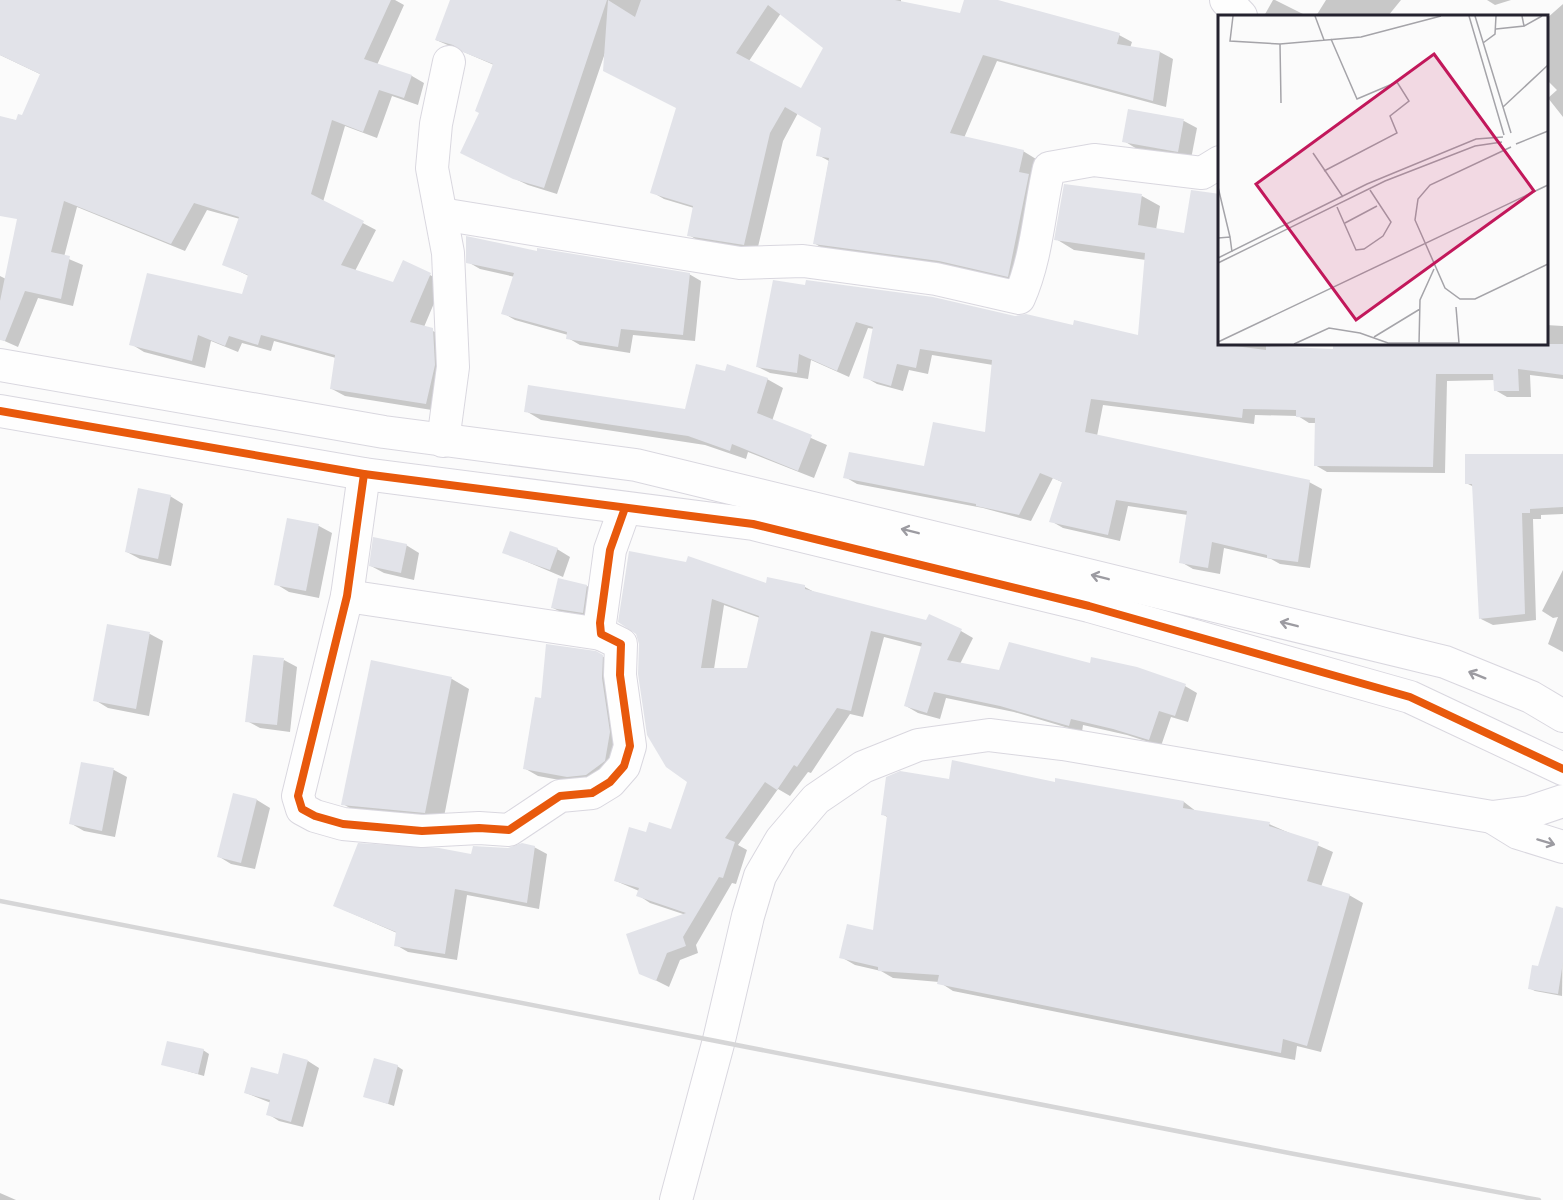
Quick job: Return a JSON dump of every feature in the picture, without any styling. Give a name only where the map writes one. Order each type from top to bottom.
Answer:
[{"type":"street","points":[[1226,0],[1240,15]]},
{"type":"street","points":[[443,441],[453,367],[448,253],[432,168],[436,124],[449,62]]},
{"type":"street","points":[[441,214],[740,263],[803,261],[936,279],[1019,298],[1028,278],[1049,168],[1094,160],[1202,173],[1218,163]]},
{"type":"street","points":[[0,365],[443,441],[636,465],[1445,662],[1531,697],[1563,716]]},
{"type":"street","points":[[0,411],[364,474],[753,524],[1100,610],[1410,697],[1563,769]]},
{"type":"street","points":[[346,596],[601,634],[621,644],[621,675],[630,746],[624,766],[610,782],[592,793],[560,796],[508,830],[479,828],[422,831],[343,824],[302,809],[298,796],[346,596],[364,474]]},
{"type":"street","points":[[601,634],[610,550],[625,508]]},
{"type":"street","points":[[676,1200],[760,876],[781,840],[816,799],[863,767],[918,745],[989,735],[1063,744],[1492,817],[1530,812],[1563,801]]},
{"type":"street","points":[[1492,817],[1518,833],[1563,847]]},
{"type":"building","points":[[0,0],[391,0],[364,59],[412,75],[404,98],[379,90],[363,132],[332,120],[311,194],[364,221],[341,265],[393,282],[403,260],[431,273],[410,322],[433,328],[435,365],[426,404],[330,389],[335,355],[261,335],[258,345],[229,336],[225,346],[198,335],[192,361],[129,345],[147,273],[242,294],[248,275],[222,265],[239,217],[194,203],[171,244],[64,201],[51,252],[70,256],[61,299],[25,291],[5,341],[0,340],[0,301],[17,219],[0,216],[0,116],[16,120],[18,114],[22,115],[40,74],[0,55]]},
{"type":"building","points":[[450,0],[607,0],[544,188],[513,179],[460,153],[479,113],[475,111],[493,64],[463,52],[453,45],[435,40]]},
{"type":"building","points":[[608,0],[635,17],[641,0],[895,0],[960,13],[964,0],[998,0],[1120,33],[1117,44],[1160,51],[1153,101],[983,55],[950,133],[1024,150],[1019,172],[1029,174],[1008,277],[939,261],[813,244],[829,158],[816,156],[821,128],[785,107],[770,133],[744,245],[687,236],[693,206],[650,193],[676,108],[603,71]],"holes":[[[768,5],[823,48],[801,88],[736,53]]]},
{"type":"building","points":[[1128,109],[1184,119],[1178,152],[1122,142]]},
{"type":"building","points":[[1064,184],[1142,194],[1138,225],[1184,233],[1191,190],[1218,194],[1218,345],[1266,350],[1266,346],[1333,349],[1333,345],[1563,344],[1563,375],[1518,369],[1519,391],[1494,391],[1493,374],[1436,374],[1433,467],[1314,466],[1315,418],[1296,417],[1296,410],[1243,409],[1242,418],[1091,399],[1085,432],[1310,480],[1298,562],[1267,558],[1267,555],[1212,542],[1208,568],[1179,563],[1187,511],[1116,500],[1108,535],[1049,522],[1062,482],[1040,473],[1019,515],[976,506],[976,504],[843,478],[849,452],[924,466],[933,422],[985,432],[992,360],[920,349],[916,368],[897,364],[891,386],[863,378],[873,327],[856,322],[837,371],[799,354],[797,373],[756,367],[773,280],[805,285],[806,280],[933,297],[1015,316],[1026,314],[1073,325],[1074,320],[1138,335],[1145,253],[1054,240]]},
{"type":"building","points":[[466,236],[537,251],[537,248],[690,273],[683,335],[621,329],[618,347],[566,339],[567,332],[501,314],[514,273],[466,263]]},
{"type":"building","points":[[696,364],[725,371],[727,364],[768,378],[757,413],[812,435],[798,471],[732,444],[730,451],[688,436],[524,412],[528,385],[685,409]]},
{"type":"building","points":[[1465,454],[1563,454],[1563,507],[1530,509],[1530,513],[1522,513],[1525,614],[1479,619],[1472,484],[1465,484]]},
{"type":"building","points":[[138,488],[171,495],[158,559],[125,552]]},
{"type":"building","points":[[287,518],[319,524],[306,591],[274,585]]},
{"type":"building","points":[[510,531],[558,548],[550,570],[502,553]]},
{"type":"building","points":[[373,537],[407,544],[401,573],[369,566]]},
{"type":"building","points":[[629,551],[686,562],[688,556],[766,583],[767,577],[805,585],[805,589],[926,620],[929,614],[962,629],[947,660],[999,670],[1009,642],[1090,663],[1091,657],[1137,667],[1186,684],[1175,716],[1159,711],[1149,740],[1071,719],[1069,726],[1000,706],[934,692],[927,713],[904,706],[922,643],[871,631],[851,711],[837,708],[797,767],[794,765],[777,790],[765,782],[725,838],[735,842],[723,878],[719,877],[683,937],[686,946],[667,953],[656,981],[639,974],[626,934],[686,913],[636,896],[639,888],[614,881],[629,827],[646,832],[649,822],[671,829],[687,782],[666,767],[647,735],[638,674],[639,644],[636,634],[618,622]],"holes":[[[712,599],[759,616],[747,668],[701,668]]]},
{"type":"building","points":[[558,578],[587,585],[583,613],[551,608]]},
{"type":"building","points":[[107,624],[150,632],[136,709],[93,701]]},
{"type":"building","points":[[546,644],[596,651],[603,655],[602,678],[610,732],[605,761],[586,775],[567,777],[523,769],[535,697],[541,698]]},
{"type":"building","points":[[253,655],[284,658],[277,725],[245,722]]},
{"type":"building","points":[[371,660],[452,677],[425,813],[341,805]]},
{"type":"building","points":[[952,760],[1055,782],[1055,778],[1184,801],[1183,808],[1270,822],[1269,826],[1319,842],[1307,881],[1350,894],[1307,1046],[1283,1039],[1281,1053],[937,984],[939,975],[878,971],[878,967],[839,958],[847,924],[873,930],[887,816],[881,815],[886,777],[900,771],[949,779]]},
{"type":"building","points":[[81,762],[114,768],[102,831],[69,824]]},
{"type":"building","points":[[233,793],[257,799],[241,863],[217,857]]},
{"type":"building","points":[[358,843],[439,848],[471,854],[473,846],[508,848],[522,843],[535,846],[527,903],[455,889],[445,954],[394,946],[396,932],[333,906]]},
{"type":"building","points":[[1556,906],[1563,908],[1563,962],[1558,994],[1528,989],[1532,965],[1538,966]]},
{"type":"building","points":[[167,1041],[204,1049],[198,1074],[161,1065]]},
{"type":"building","points":[[283,1053],[308,1060],[291,1122],[266,1115],[270,1100],[244,1093],[251,1067],[278,1074]]},
{"type":"building","points":[[374,1058],[398,1065],[388,1104],[363,1097]]},
{"type":"railway","points":[[0,901],[1539,1200]]},
{"type":"cycle path","points":[[0,411],[364,474],[753,524],[1089,606],[1410,697],[1563,769]]},
{"type":"cycle path","points":[[364,474],[347,596],[298,796],[302,809],[315,816],[343,824],[422,831],[479,828],[509,830],[560,796],[592,793],[610,782],[624,766],[630,746],[620,675],[621,644],[601,634],[600,623],[610,550],[625,508]]}]
